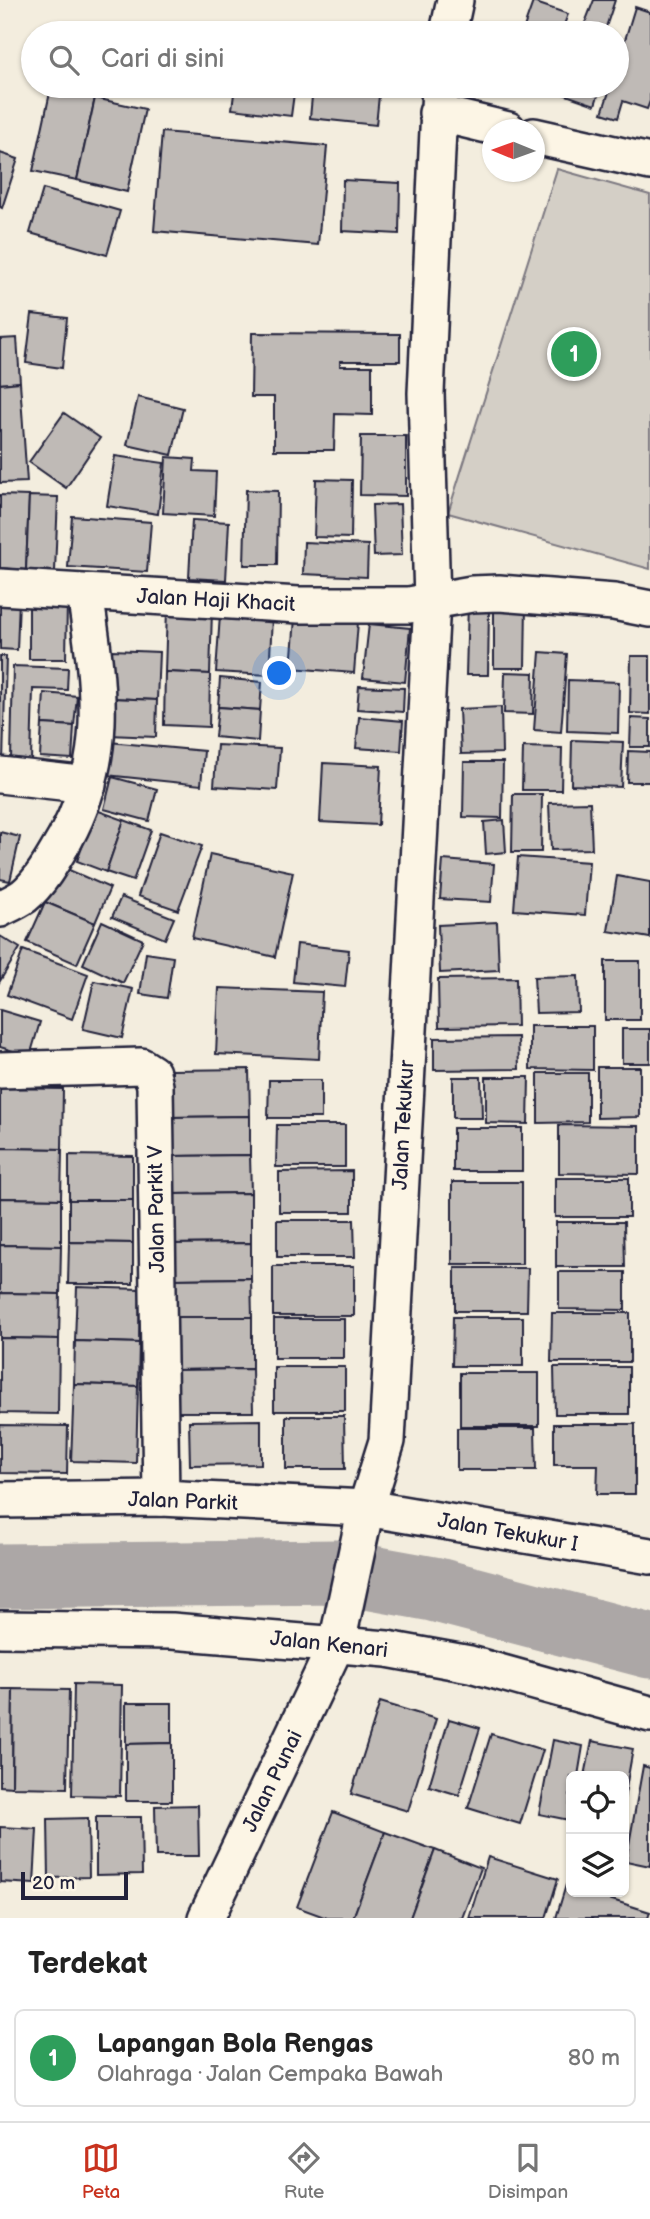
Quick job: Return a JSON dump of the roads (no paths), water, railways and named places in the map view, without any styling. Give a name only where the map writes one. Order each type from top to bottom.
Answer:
[{"type":"street","points":[[450,21],[455,0]]},
{"type":"street","points":[[438,99],[483,119]]},
{"type":"street","name":"Jalan Tekukur","points":[[340,1633],[366,1508],[387,1441],[432,601],[426,393],[438,99]]},
{"type":"street","points":[[545,138],[650,162]]},
{"type":"street","name":"Jalan Haji Khacit","points":[[0,587],[299,605],[409,605],[472,594],[499,593],[614,602],[650,609]]},
{"type":"street","points":[[0,909],[24,895],[51,863],[80,812],[88,785],[96,754],[97,680],[85,593]]},
{"type":"street","points":[[0,775],[88,785]]},
{"type":"street","name":"Jalan Parkit V","points":[[0,1070],[141,1066],[152,1073],[155,1086],[160,1498]]},
{"type":"street","name":"Jalan Parkit","points":[[0,1500],[160,1498],[366,1508]]},
{"type":"street","name":"Jalan Tekukur I","points":[[366,1508],[650,1556]]},
{"type":"street","name":"Jalan Kenari","points":[[0,1629],[340,1633],[387,1649],[470,1664],[650,1714]]},
{"type":"street","name":"Jalan Punai","points":[[206,1918],[340,1633]]},
{"type":"waterway","points":[[0,1576],[339,1572],[433,1589],[650,1646]]},
{"type":"place","name":"Lapangan Bola Rengas","points":[[574,354]]}]
